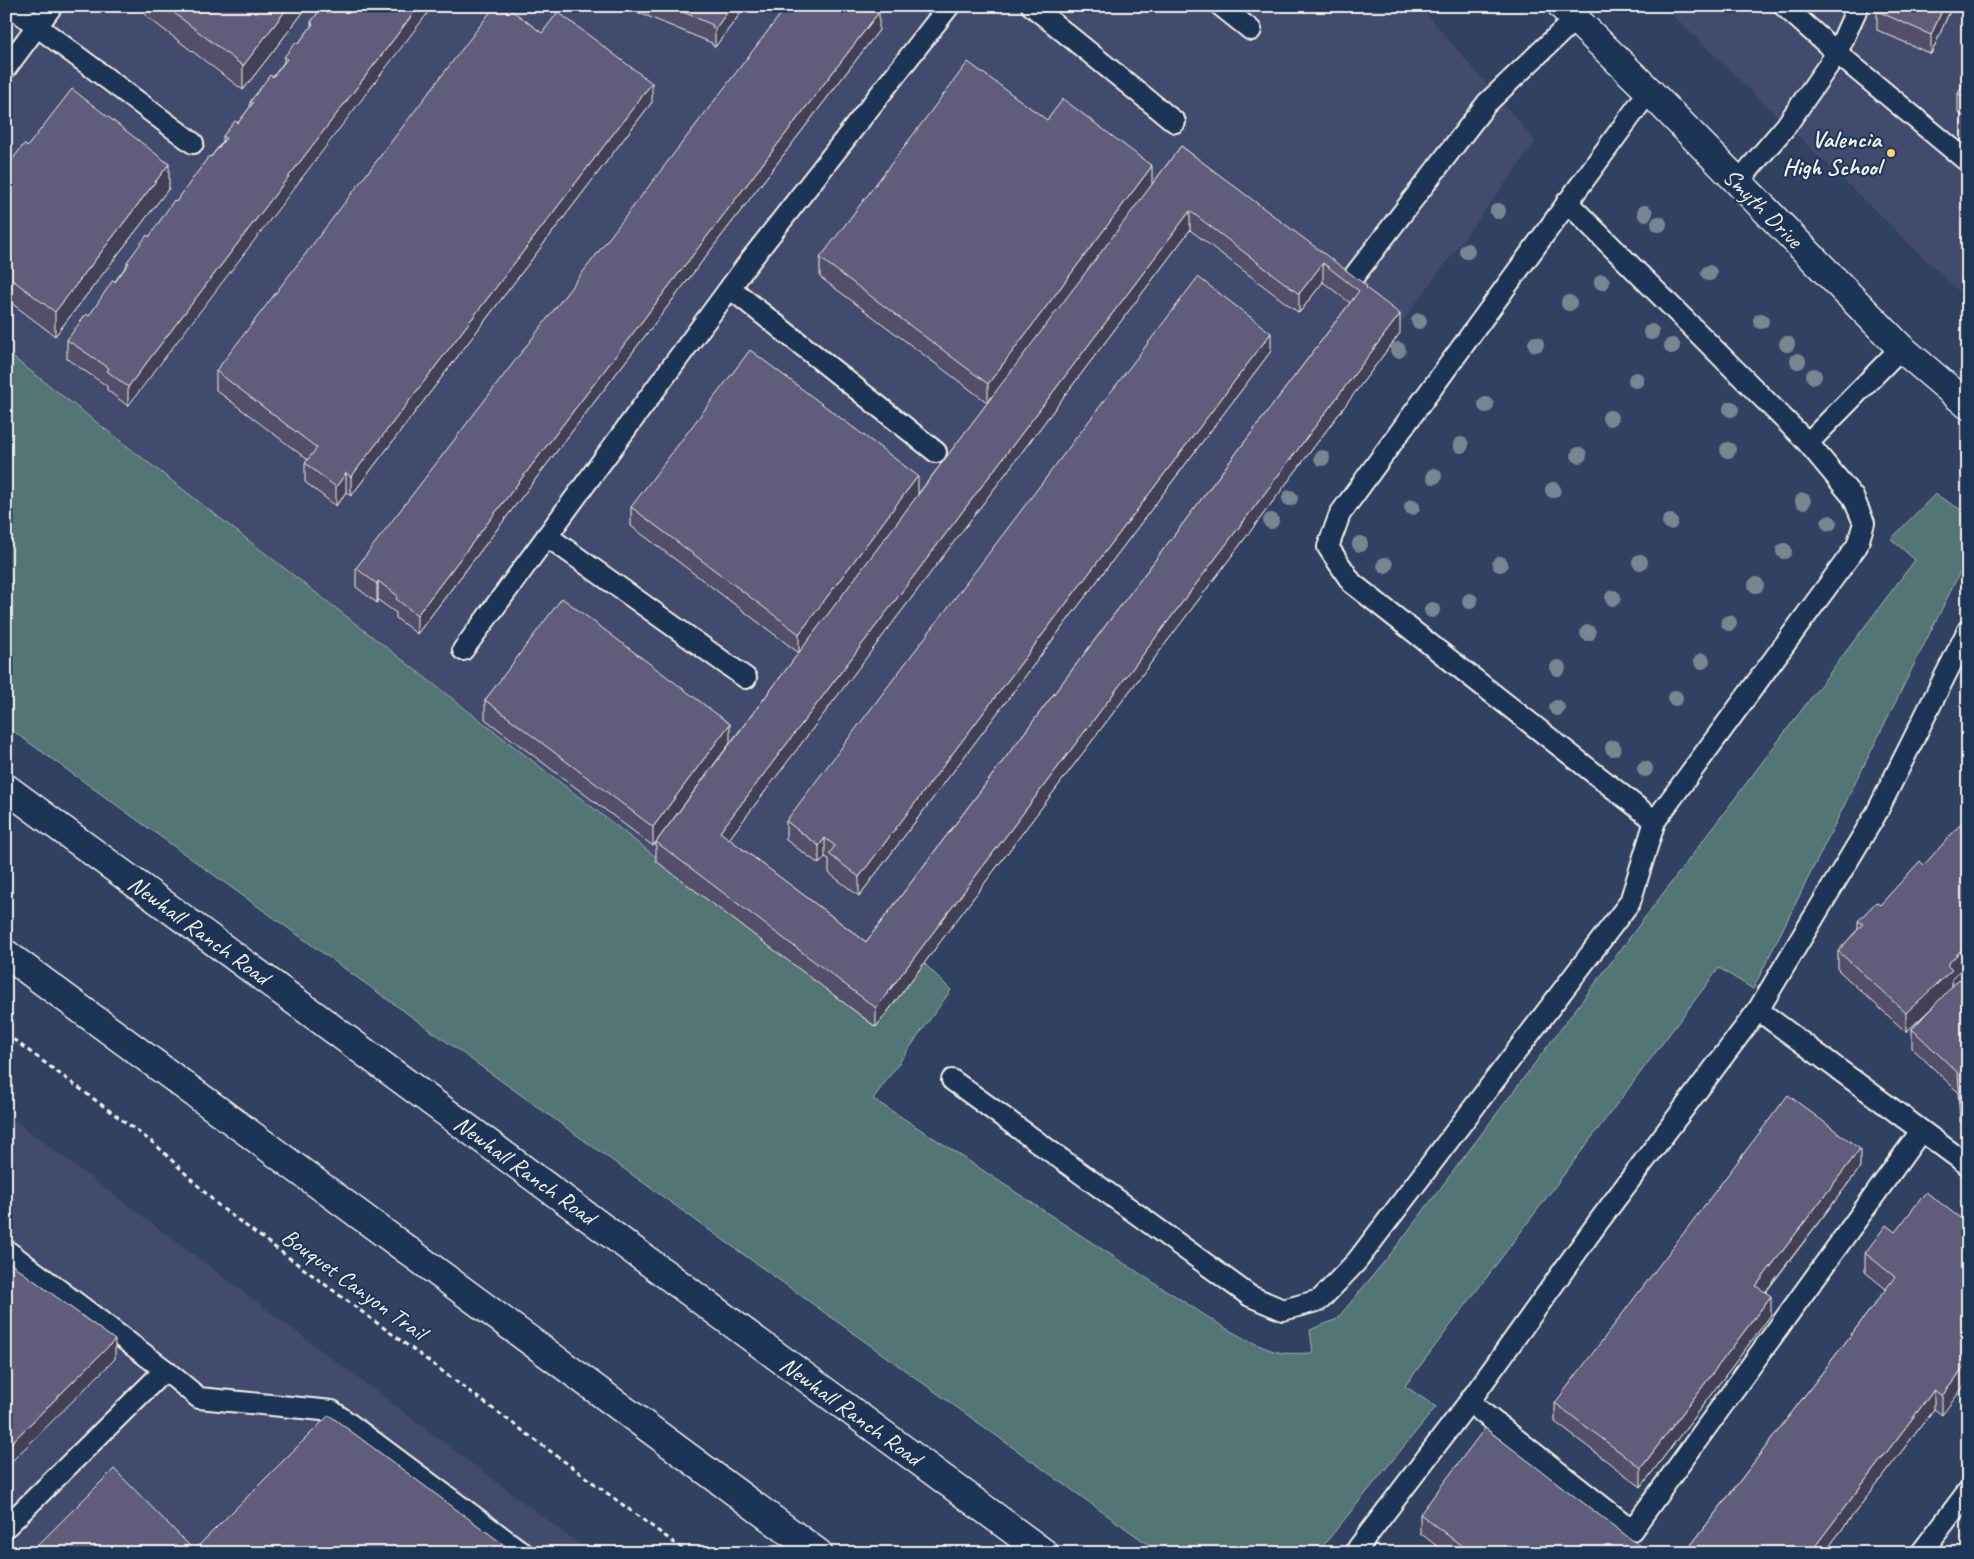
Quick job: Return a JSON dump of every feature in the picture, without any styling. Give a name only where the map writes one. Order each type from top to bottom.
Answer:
[{"type":"main road","name":"Smyth Drive","points":[[1569,12],[1901,348],[1968,406]]},
{"type":"main road","name":"Newhall Ranch Road","points":[[6,788],[1044,1553]]},
{"type":"main road","points":[[6,954],[818,1553]]},
{"type":"lane","points":[[10,6],[38,25],[193,143]]},
{"type":"lane","points":[[6,68],[52,6]]},
{"type":"lane","points":[[464,650],[730,288],[949,6]]},
{"type":"lane","points":[[1032,6],[1176,122]]},
{"type":"lane","points":[[1221,6],[1251,30]]},
{"type":"lane","points":[[1784,6],[1837,53],[1968,162]]},
{"type":"lane","points":[[1738,182],[1786,126],[1837,53],[1858,6]]},
{"type":"lane","points":[[1351,280],[1487,103],[1569,12]]},
{"type":"lane","points":[[1649,91],[1340,514],[1328,547],[1352,583],[1655,821]]},
{"type":"lane","points":[[952,1080],[1250,1296],[1283,1310],[1320,1300],[1357,1261],[1630,902],[1655,821],[1857,546],[1864,523],[1853,497],[1808,443],[1567,202]]},
{"type":"lane","points":[[730,288],[936,452]]},
{"type":"lane","points":[[1808,443],[1901,348]]},
{"type":"lane","points":[[547,536],[746,678]]},
{"type":"lane","points":[[1357,1553],[1358,1548],[1469,1402],[1599,1221],[1758,1010],[1876,814],[1968,630]]},
{"type":"lane","points":[[1758,1010],[1968,1165]]},
{"type":"lane","points":[[1469,1402],[1632,1530],[1921,1131]]},
{"type":"lane","points":[[6,1250],[165,1370],[199,1398],[332,1411],[523,1553]]},
{"type":"lane","points":[[6,1527],[165,1370]]},
{"type":"lane","points":[[1921,1553],[1968,1491]]},
{"type":"path","name":"Bouquet Canyon Trail","points":[[6,1034],[156,1145],[219,1206],[688,1553]]},
{"type":"shaded area","points":[[6,6],[1420,6],[1536,142],[876,1027],[6,352]]},
{"type":"shaded area","name":"Valencia High School","points":[[1663,6],[1968,6],[1968,300]]},
{"type":"shaded area","points":[[6,1114],[591,1553],[6,1553]]},
{"type":"green space","points":[[6,352],[875,1027],[924,963],[951,990],[873,1099],[1212,1320],[1241,1337],[1276,1352],[1313,1353],[1310,1330],[1337,1319],[1393,1251],[1915,560],[1891,539],[1935,494],[1968,514],[1968,556],[1753,989],[1719,968],[1405,1386],[1436,1407],[1322,1547],[1321,1553],[1160,1553],[6,726]]},
{"type":"building","points":[[165,6],[289,6],[243,66]]},
{"type":"building","points":[[323,6],[419,6],[128,387],[107,371],[109,368],[67,340],[86,314],[89,316],[113,280],[115,282],[129,263],[127,262],[147,235],[149,237],[174,200],[176,202],[209,156],[211,157],[226,138],[223,136],[235,121],[238,123],[253,103],[250,102],[270,75],[273,77],[287,59],[284,57],[296,42],[298,44],[313,24],[311,22]]},
{"type":"building","points":[[495,6],[506,6],[542,33],[558,12],[652,83],[351,477],[346,473],[336,487],[305,463],[317,448],[216,371]]},
{"type":"building","points":[[669,6],[732,6],[715,29],[712,27],[713,25]]},
{"type":"building","points":[[787,6],[872,6],[879,12],[417,615],[396,599],[398,596],[378,581],[377,584],[356,568]]},
{"type":"building","points":[[1879,6],[1944,6],[1931,35],[1877,11]]},
{"type":"building","points":[[968,62],[1047,120],[1063,99],[1152,166],[988,384],[820,258]]},
{"type":"building","points":[[1968,72],[1968,99],[1958,94]]},
{"type":"building","points":[[72,89],[169,164],[55,312],[6,275],[6,168],[24,144],[27,147]]},
{"type":"building","points":[[1181,146],[1367,286],[1366,288],[1400,314],[876,1008],[656,842]],"holes":[[[1190,211],[1299,294],[1323,263],[1359,291],[866,942],[720,832]]]},
{"type":"building","points":[[1198,277],[1271,333],[859,877],[829,854],[835,846],[825,838],[819,846],[786,821]]},
{"type":"building","points":[[750,350],[918,476],[799,634],[631,507]]},
{"type":"building","points":[[562,598],[730,724],[653,827],[485,700]]},
{"type":"building","points":[[1966,818],[1968,820],[1968,947],[1966,945],[1947,965],[1952,970],[1906,1013],[1838,951],[1863,924],[1858,921],[1876,902],[1880,905],[1920,861],[1924,865]]},
{"type":"building","points":[[1968,974],[1968,1102],[1960,1103],[1958,1073],[1912,1029],[1959,979],[1961,981]]},
{"type":"building","points":[[1788,1095],[1860,1149],[1756,1286],[1771,1296],[1641,1468],[1555,1403]]},
{"type":"building","points":[[1926,1192],[1968,1224],[1968,1362],[1942,1396],[1934,1390],[1810,1553],[1685,1553],[1895,1277],[1865,1253],[1886,1225],[1895,1232]]},
{"type":"building","points":[[6,1260],[115,1340],[6,1448]]},
{"type":"building","points":[[329,1415],[515,1553],[30,1553],[114,1469],[194,1550]]},
{"type":"building","points":[[1485,1428],[1649,1553],[1471,1553],[1420,1514]]},
{"type":"place","name":"Valencia High School","points":[[1891,153]]}]
